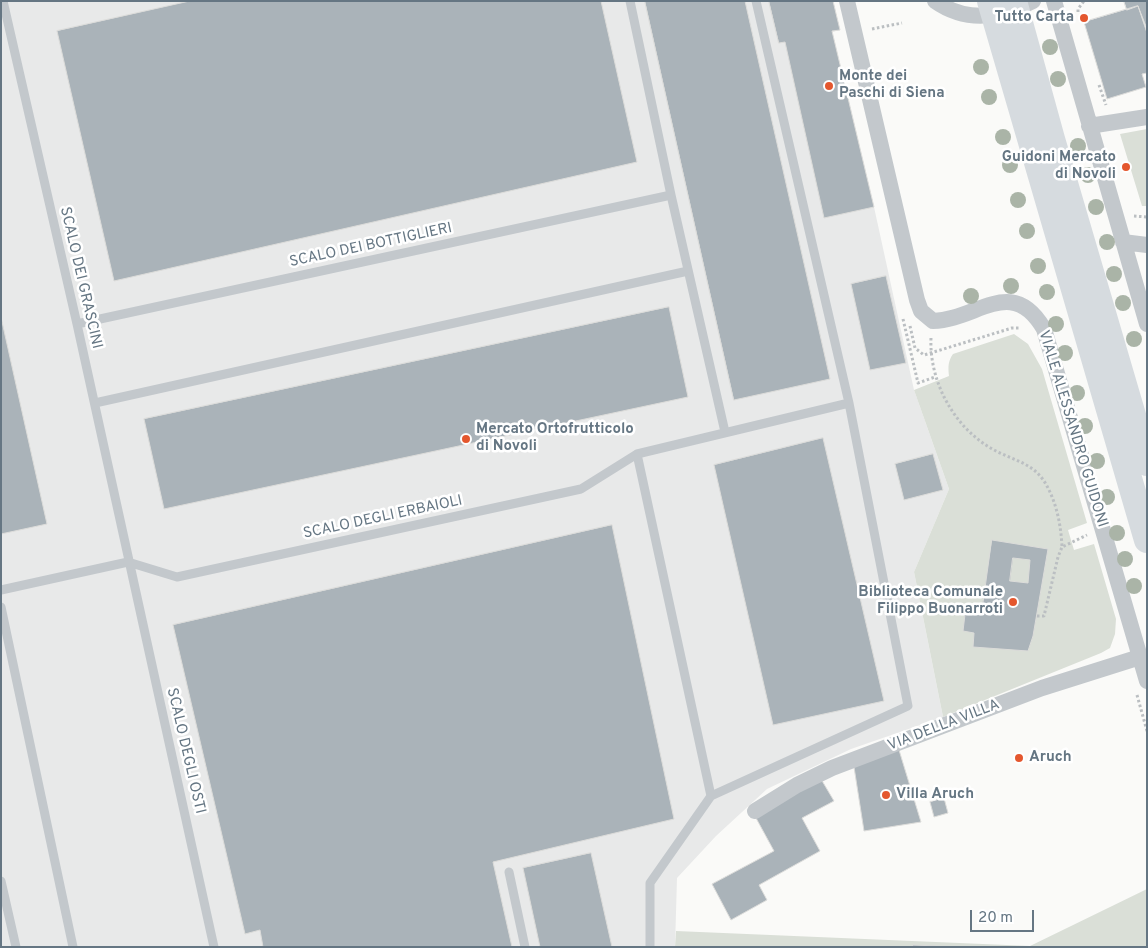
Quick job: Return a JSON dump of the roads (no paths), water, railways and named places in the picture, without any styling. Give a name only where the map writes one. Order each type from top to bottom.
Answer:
[{"type":"main road","points":[[1010,6],[1055,149],[1147,463]]},
{"type":"main road","points":[[1010,6],[1147,540]]},
{"type":"street","name":"VIALE ALESSANDRO GUIDONI","points":[[847,1],[921,311],[933,321],[944,321],[1006,302],[1016,302],[1022,304],[1037,317],[1044,329],[1103,531],[1133,659],[1147,682]]},
{"type":"street","points":[[935,1],[947,9],[962,14],[979,16],[1010,6]]},
{"type":"street","points":[[1054,1],[1147,324]]},
{"type":"street","points":[[1089,126],[1147,117]]},
{"type":"street","points":[[1123,242],[1147,245]]},
{"type":"street","name":"VIA DELLA VILLA","points":[[755,810],[832,768],[1042,688],[1133,659]]},
{"type":"lane","name":"SCALO DEI GRASCINI","points":[[3,1],[95,404],[128,562]]},
{"type":"lane","points":[[630,1],[671,195],[725,432]]},
{"type":"lane","points":[[650,947],[650,883],[712,796],[908,706],[849,403],[756,1]]},
{"type":"lane","name":"SCALO DEI BOTTIGLIERI","points":[[77,324],[671,195]]},
{"type":"lane","points":[[95,404],[688,271]]},
{"type":"lane","name":"SCALO DEGLI ERBAIOLI","points":[[128,562],[177,577],[581,489],[637,454],[849,403]]},
{"type":"lane","points":[[637,454],[712,796]]},
{"type":"lane","points":[[1,590],[128,562]]},
{"type":"lane","name":"SCALO DEGLI OSTI","points":[[128,562],[214,947]]},
{"type":"lane","points":[[1,608],[73,947]]},
{"type":"lane","points":[[509,872],[525,947]]},
{"type":"lane","points":[[1,881],[16,947]]},
{"type":"place","name":"Tutto Carta","points":[[1084,18]]},
{"type":"place","name":"Monte dei Paschi di Siena","points":[[829,86]]},
{"type":"place","name":"Guidoni Mercato di Novoli","points":[[1126,167]]},
{"type":"place","name":"Mercato Ortofrutticolo di Novoli","points":[[466,439]]},
{"type":"place","name":"Biblioteca Comunale Filippo Buonarroti","points":[[1013,602]]},
{"type":"place","name":"Aruch","points":[[1019,758]]},
{"type":"place","name":"Villa Aruch","points":[[886,795]]}]
